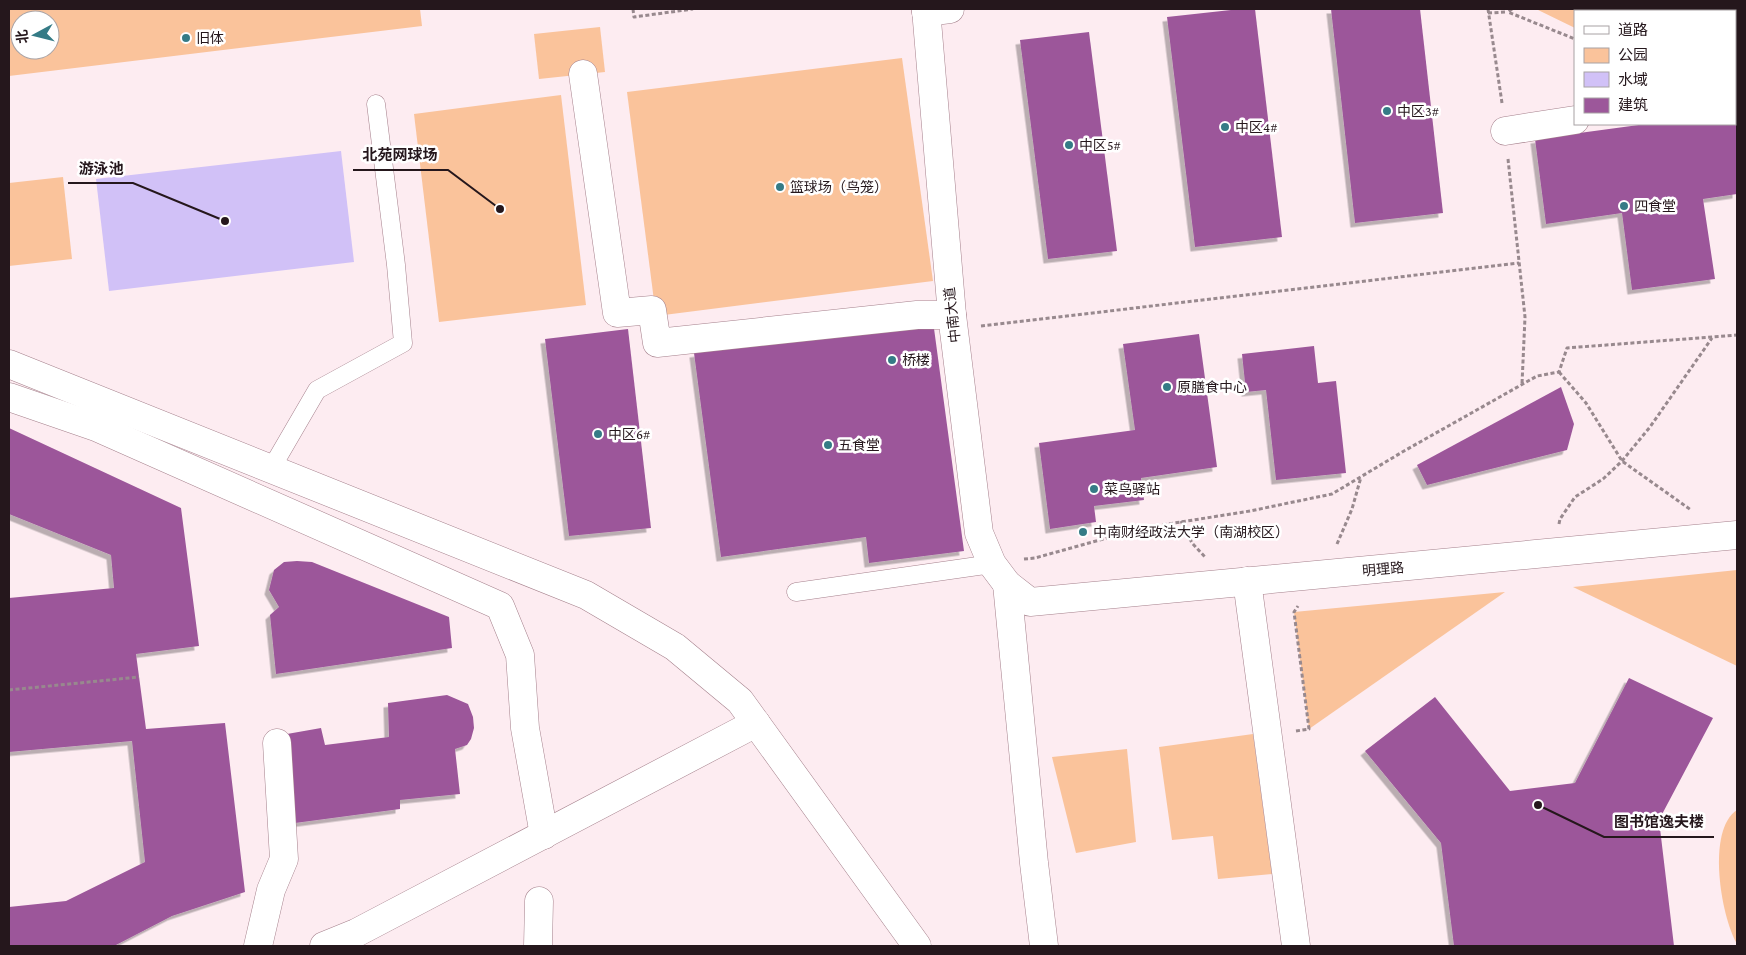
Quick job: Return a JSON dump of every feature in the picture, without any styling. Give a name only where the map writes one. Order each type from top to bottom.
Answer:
[{"type":"street","name":"中南大道","points":[[934,10],[952,322],[979,533],[999,574],[1030,602]]},
{"type":"street","points":[[583,74],[617,313],[652,310],[656,343],[917,315],[952,322]]},
{"type":"street","points":[[1504,131],[1574,120]]},
{"type":"street","points":[[9,364],[586,595],[675,647],[740,701],[918,946]]},
{"type":"street","points":[[9,397],[96,428],[500,606],[520,655],[525,728],[544,835]]},
{"type":"street","name":"明理路","points":[[1030,602],[1733,536]]},
{"type":"street","points":[[999,574],[1044,946]]},
{"type":"street","points":[[1247,582],[1296,946]]},
{"type":"street","points":[[324,946],[359,940],[544,835],[756,722]]},
{"type":"street","points":[[258,946],[271,890],[284,859],[277,742]]},
{"type":"street","points":[[538,946],[540,902]]},
{"type":"lane","points":[[272,469],[317,390],[403,343],[396,265],[376,104]]},
{"type":"lane","points":[[796,592],[999,574]]},
{"type":"path","points":[[633,9],[634,17],[693,9]]},
{"type":"path","points":[[1508,12],[1512,9]]},
{"type":"path","points":[[1522,384],[1525,317],[1488,11],[1508,12],[1574,39]]},
{"type":"path","points":[[952,322],[1519,263]]},
{"type":"path","points":[[1559,372],[1567,348],[1737,336]]},
{"type":"path","points":[[1553,553],[1560,519],[1575,496],[1603,480],[1622,461],[1650,427],[1712,337]]},
{"type":"path","points":[[999,574],[1035,558],[1143,528],[1250,511],[1332,494],[1522,384],[1537,376],[1559,372]]},
{"type":"path","points":[[1559,372],[1586,403],[1622,461],[1733,536]]},
{"type":"path","points":[[1268,735],[1309,729],[1294,612],[1322,575],[1352,508],[1361,476]]},
{"type":"path","points":[[9,690],[139,677]]},
{"type":"green space","name":"旧体","points":[[9,9],[420,9],[422,26],[9,76]]},
{"type":"green space","points":[[1536,9],[1664,9],[1574,10],[1574,28]]},
{"type":"green space","points":[[600,27],[605,72],[539,79],[534,34]]},
{"type":"green space","name":"篮球场（鸟笼）","points":[[902,58],[933,281],[656,316],[627,92]]},
{"type":"green space","points":[[561,95],[586,305],[439,322],[414,114]]},
{"type":"green space","points":[[63,177],[72,259],[9,266],[9,183]]},
{"type":"green space","points":[[1737,570],[1737,666],[1573,587]]},
{"type":"green space","points":[[1505,592],[1309,729],[1294,612]]},
{"type":"green space","points":[[1253,734],[1272,874],[1218,879],[1213,836],[1172,840],[1159,747]]},
{"type":"green space","points":[[1127,749],[1136,842],[1076,853],[1052,757]]},
{"type":"green space","points":[[1737,810],[1737,944],[1731,931],[1722,895],[1719,854],[1727,820]]},
{"type":"water","points":[[341,151],[354,262],[109,291],[96,179]]},
{"type":"building","name":"中区4#","points":[[1255,9],[1282,237],[1195,247],[1167,17]]},
{"type":"building","name":"中区3#","points":[[1331,9],[1420,9],[1443,213],[1355,223]]},
{"type":"building","name":"中区5#","points":[[1089,32],[1117,251],[1048,259],[1020,40]]},
{"type":"building","name":"四食堂","points":[[1736,112],[1737,194],[1703,199],[1715,279],[1632,290],[1622,213],[1546,224],[1535,139],[1639,125],[1736,125]]},
{"type":"building","name":"五食堂","points":[[933,321],[964,551],[869,563],[866,537],[721,557],[694,353]]},
{"type":"building","name":"中区6#","points":[[628,329],[651,528],[569,536],[545,339]]},
{"type":"building","points":[[1199,334],[1217,467],[1141,478],[1144,500],[1094,506],[1096,522],[1050,529],[1039,443],[1135,430],[1123,344]]},
{"type":"building","points":[[1314,346],[1318,383],[1336,381],[1346,473],[1276,480],[1266,390],[1246,392],[1242,354]]},
{"type":"building","points":[[1561,387],[1574,424],[1567,450],[1427,485],[1417,465]]},
{"type":"building","points":[[9,428],[181,508],[199,646],[136,654],[146,729],[225,723],[245,892],[172,916],[114,946],[9,946],[9,907],[66,901],[145,862],[132,741],[9,752],[9,598],[114,588],[111,555],[9,514]]},
{"type":"building","points":[[284,562],[312,562],[449,617],[452,648],[276,674],[270,615],[279,607],[269,590],[274,570]]},
{"type":"building","points":[[1629,678],[1713,718],[1659,820],[1674,946],[1454,946],[1441,843],[1365,751],[1435,697],[1510,791],[1575,783]]},
{"type":"building","points":[[447,695],[468,704],[473,717],[474,728],[471,739],[467,745],[455,749],[460,794],[400,800],[400,809],[295,823],[287,734],[321,728],[325,745],[389,737],[388,703]]},
{"type":"place","name":"旧体","points":[[186,38]]},
{"type":"place","name":"中区3#","points":[[1387,111]]},
{"type":"place","name":"中区4#","points":[[1225,127]]},
{"type":"place","name":"中区5#","points":[[1069,145]]},
{"type":"place","name":"篮球场（鸟笼）","points":[[780,187]]},
{"type":"place","name":"四食堂","points":[[1624,206]]},
{"type":"place","name":"北苑网球场","points":[[500,209]]},
{"type":"place","name":"游泳池","points":[[225,221]]},
{"type":"place","name":"桥楼","points":[[892,360]]},
{"type":"place","name":"原膳食中心","points":[[1167,387]]},
{"type":"place","name":"中区6#","points":[[598,434]]},
{"type":"place","name":"五食堂","points":[[828,445]]},
{"type":"place","name":"菜鸟驿站","points":[[1094,489]]},
{"type":"place","name":"中南财经政法大学（南湖校区）","points":[[1083,532]]},
{"type":"place","name":"图书馆逸夫楼","points":[[1538,805]]}]
